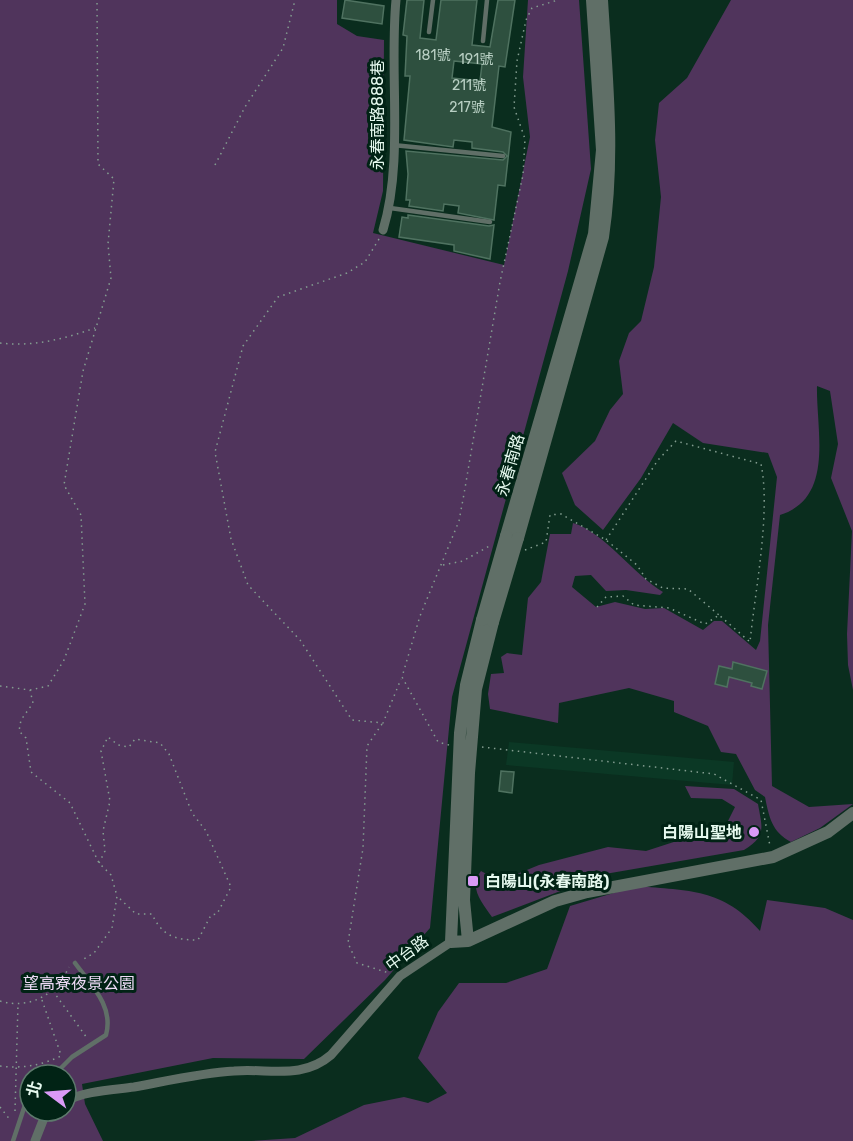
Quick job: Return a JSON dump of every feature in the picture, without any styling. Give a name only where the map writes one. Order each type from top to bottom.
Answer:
[{"type":"street","name":"永春南路888巷","points":[[383,230],[390,208],[393,145],[392,44],[396,0]]},
{"type":"street","name":"永春南路","points":[[592,0],[607,150]]},
{"type":"street","name":"永春南路","points":[[452,942],[460,733],[466,685],[511,542],[598,235],[607,150],[602,0]]},
{"type":"street","name":"永春南路","points":[[468,941],[464,900],[469,773],[476,689],[487,621]]},
{"type":"street","name":"中台路","points":[[78,1098],[99,1092],[213,1073],[287,1072],[319,1066],[400,976],[452,942],[468,941],[555,901],[587,892],[773,857],[828,832],[853,813]]},
{"type":"street","points":[[35,1141],[42,1123]]},
{"type":"lane","points":[[429,32],[433,0]]},
{"type":"lane","points":[[483,41],[487,0]]},
{"type":"lane","points":[[393,145],[503,156]]},
{"type":"lane","points":[[390,208],[490,222]]},
{"type":"lane","points":[[66,1063],[106,1035],[110,1021],[105,1004],[73,963]]},
{"type":"lane","points":[[14,1141],[20,1123]]},
{"type":"path","points":[[0,687],[30,690],[48,686],[64,660],[85,604],[81,515],[64,485],[83,371],[101,319],[111,278],[108,244],[114,178],[98,164],[97,0]]},
{"type":"path","points":[[215,165],[245,107],[283,48],[295,0]]},
{"type":"path","points":[[400,976],[357,963],[348,943],[363,848],[367,746],[383,723],[402,677],[420,616],[459,521],[500,282],[523,175],[525,139],[514,107],[517,61],[526,20],[532,8],[558,0]]},
{"type":"path","points":[[383,230],[375,250],[365,262],[347,273],[278,297],[243,346],[215,452],[231,539],[248,585],[300,640],[352,720],[383,723]]},
{"type":"path","points":[[0,343],[23,345],[59,341],[96,328]]},
{"type":"path","points":[[442,565],[463,561],[491,545],[511,542],[528,550],[546,542],[550,516],[561,514],[606,540],[637,565],[646,579],[663,588],[688,589],[750,642],[765,482],[760,464],[676,441],[658,460],[606,540]]},
{"type":"path","points":[[597,607],[606,597],[623,597],[634,605],[669,608],[705,624],[719,615]]},
{"type":"path","points":[[402,677],[438,742],[450,745]]},
{"type":"path","points":[[0,1001],[18,1004],[41,999],[52,991],[73,963],[94,953],[112,928],[117,896],[111,875],[99,863],[70,802],[31,772],[26,738],[19,731],[21,720],[33,703],[30,690]]},
{"type":"path","points":[[99,863],[105,851],[103,831],[110,801],[101,751],[108,737],[118,745],[129,747],[135,740],[160,743],[169,754],[192,813],[206,831],[231,887],[217,914],[211,915],[198,940],[172,938],[158,927],[152,914],[136,914],[117,896]]},
{"type":"path","points":[[482,747],[714,774],[761,800],[773,857]]},
{"type":"path","points":[[52,991],[88,1037],[82,1041]]},
{"type":"path","points":[[41,999],[62,1056]]},
{"type":"path","points":[[14,1105],[18,1004]]},
{"type":"path","points":[[0,1066],[15,1068],[42,1064],[69,1051]]},
{"type":"path","points":[[0,1107],[18,1128]]},
{"type":"shaded area","points":[[509,742],[734,762],[732,785],[506,765]]},
{"type":"green space","name":"望高寮夜景公園","points":[[0,0],[337,0],[337,24],[357,36],[384,40],[383,191],[373,233],[504,265],[530,137],[523,77],[528,0],[579,0],[591,169],[568,271],[452,697],[430,928],[385,980],[304,1059],[213,1058],[82,1084],[85,1104],[103,1141],[0,1141]]},
{"type":"green space","points":[[731,0],[853,0],[853,690],[848,665],[847,634],[852,531],[831,478],[838,444],[830,391],[817,386],[819,461],[816,478],[809,494],[797,506],[780,515],[768,625],[772,786],[809,807],[853,804],[820,828],[791,842],[775,829],[765,797],[755,790],[736,754],[721,752],[708,726],[674,712],[674,701],[629,688],[559,703],[558,723],[490,709],[488,694],[491,674],[504,673],[501,657],[507,653],[522,655],[528,598],[541,582],[550,534],[571,534],[573,523],[596,535],[663,592],[660,595],[626,590],[606,591],[591,575],[575,576],[572,587],[596,607],[615,602],[645,609],[664,608],[703,630],[714,621],[722,621],[756,650],[760,641],[777,477],[768,453],[703,443],[673,423],[641,478],[603,530],[575,505],[562,473],[595,441],[610,410],[623,394],[619,361],[629,333],[641,321],[654,267],[661,197],[655,140],[659,103],[687,78]]},
{"type":"green space","points":[[685,786],[734,789],[758,804],[760,835],[744,850],[605,874],[492,917],[481,901],[476,883],[481,871],[494,878],[517,874],[539,865],[608,847],[646,851],[726,825],[735,807],[722,799],[691,798]]},
{"type":"green space","points":[[637,886],[689,891],[719,899],[746,917],[760,931],[767,900],[825,908],[853,920],[853,1141],[251,1141],[295,1138],[364,1105],[404,1097],[428,1103],[447,1093],[418,1058],[438,1012],[459,983],[506,983],[547,969],[570,906]]},
{"type":"building","points":[[345,0],[384,6],[382,24],[342,18]]},
{"type":"building","points":[[407,0],[424,0],[420,38],[436,40],[441,0],[477,0],[472,45],[490,47],[498,0],[515,0],[505,67],[499,66],[492,127],[511,132],[505,186],[498,185],[494,220],[458,213],[459,206],[444,204],[443,211],[409,206],[410,200],[406,200],[408,174],[406,151],[503,160],[507,156],[503,152],[472,148],[472,142],[454,140],[453,147],[404,140],[410,76],[405,76],[407,36],[403,35]],"holes":[[[454,61],[482,64],[480,81],[452,78]]]},
{"type":"building","points":[[408,215],[494,225],[490,259],[454,251],[454,245],[399,237],[402,217],[408,218]]},
{"type":"building","points":[[733,662],[767,671],[762,689],[751,686],[752,683],[729,677],[727,687],[715,684],[719,666],[732,669]]},
{"type":"building","points":[[501,771],[514,772],[512,793],[499,791]]},
{"type":"place","name":"白陽山聖地","points":[[754,832]]},
{"type":"place","name":"白陽山(永春南路)","points":[[473,881]]}]
